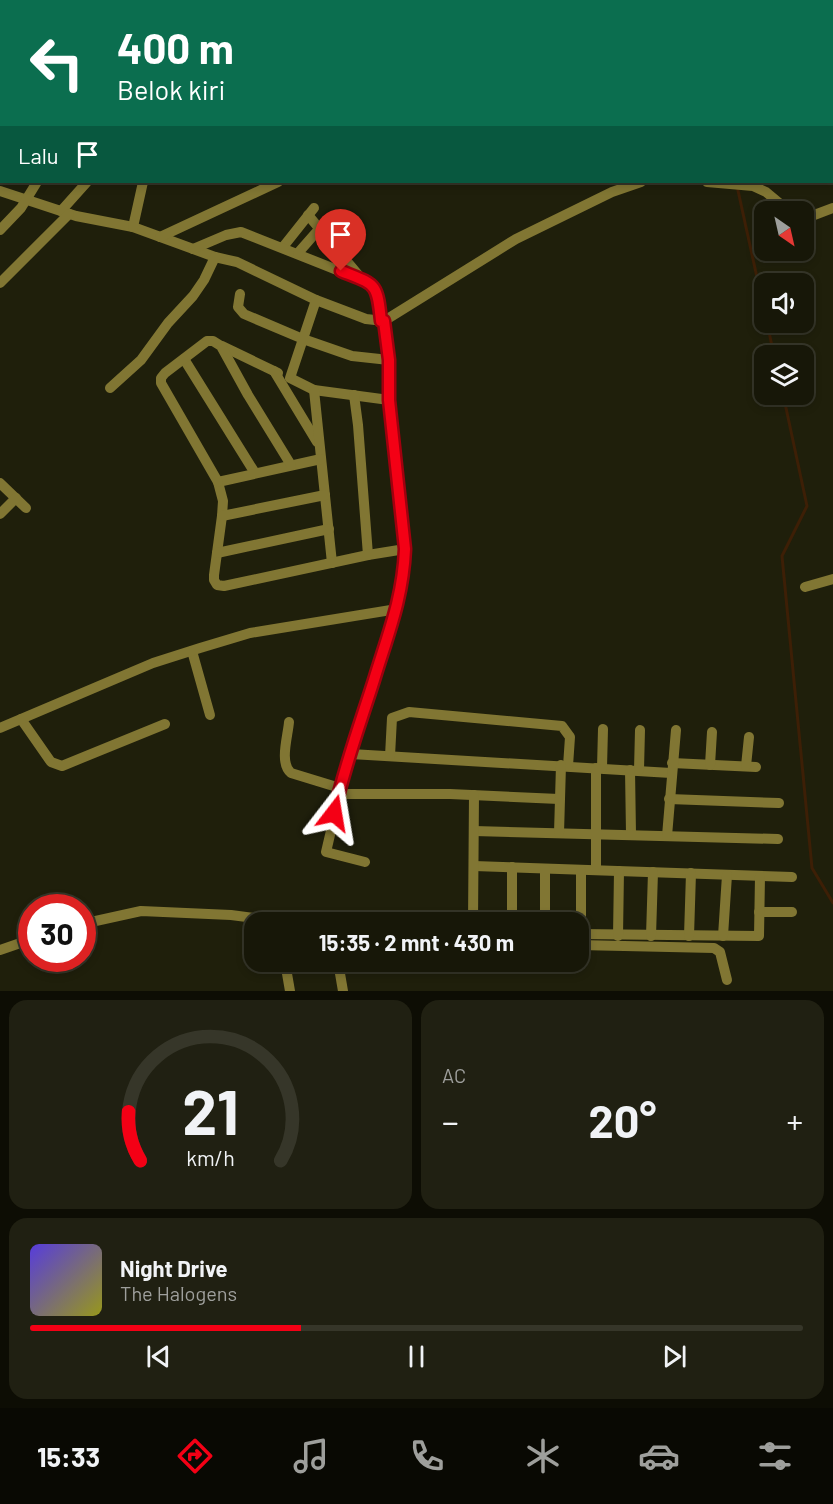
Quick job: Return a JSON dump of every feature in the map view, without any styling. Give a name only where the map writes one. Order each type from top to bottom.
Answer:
[{"type":"street","points":[[0,230],[26,201],[36,183]]},
{"type":"street","points":[[0,283],[65,212],[86,183]]},
{"type":"street","points":[[133,227],[143,183]]},
{"type":"street","points":[[160,237],[276,183]]},
{"type":"street","points":[[0,191],[65,212],[133,227],[215,257],[237,262],[316,300],[366,319],[382,321],[516,239],[612,192],[637,183]]},
{"type":"street","points":[[723,183],[753,186],[766,192],[777,201]]},
{"type":"street","points":[[814,215],[833,208]]},
{"type":"street","points":[[283,247],[311,211],[320,228],[363,280]]},
{"type":"street","points":[[298,253],[320,228]]},
{"type":"street","points":[[193,249],[226,235],[241,232],[370,283],[378,295],[389,360],[389,400],[405,549],[404,574],[398,609],[340,791],[326,852],[365,862]]},
{"type":"street","points":[[110,388],[141,360],[168,323],[193,296],[215,257]]},
{"type":"street","points":[[240,294],[238,305],[244,314],[303,339],[352,356],[389,360]]},
{"type":"street","points":[[290,378],[316,300]]},
{"type":"street","points":[[389,400],[314,390],[221,346],[213,340],[207,341],[160,378],[218,482],[223,501],[214,580],[217,585],[224,586],[405,549]]},
{"type":"street","points":[[221,346],[291,465]]},
{"type":"street","points":[[184,358],[255,473]]},
{"type":"street","points":[[274,371],[320,446]]},
{"type":"street","points":[[314,390],[332,563]]},
{"type":"street","points":[[354,395],[368,555]]},
{"type":"street","points":[[218,482],[321,459]]},
{"type":"street","points":[[0,483],[26,508]]},
{"type":"street","points":[[222,516],[325,495]]},
{"type":"street","points":[[0,514],[16,498]]},
{"type":"street","points":[[217,553],[329,529]]},
{"type":"street","points":[[805,587],[833,579]]},
{"type":"street","points":[[0,728],[153,663],[250,633],[398,609]]},
{"type":"street","points":[[192,651],[210,715]]},
{"type":"street","points":[[390,756],[392,718],[409,712],[562,726],[570,737],[559,799],[559,833]]},
{"type":"street","points":[[21,719],[51,762],[62,766],[165,724]]},
{"type":"street","points":[[289,722],[286,769],[291,773],[340,791],[559,799]]},
{"type":"street","points":[[596,870],[599,768],[603,729]]},
{"type":"street","points":[[631,834],[634,770],[640,730]]},
{"type":"street","points":[[667,836],[676,730]]},
{"type":"street","points":[[710,765],[712,732]]},
{"type":"street","points":[[351,754],[634,770],[710,765],[751,767],[749,736]]},
{"type":"street","points":[[473,912],[474,795]]},
{"type":"street","points":[[669,799],[779,803]]},
{"type":"street","points":[[474,831],[778,839]]},
{"type":"street","points":[[474,866],[792,877]]},
{"type":"street","points":[[512,867],[512,912]]},
{"type":"street","points":[[545,868],[545,912]]},
{"type":"street","points":[[580,912],[581,870]]},
{"type":"street","points":[[618,936],[619,871]]},
{"type":"street","points":[[651,936],[653,872]]},
{"type":"street","points":[[689,936],[691,873]]},
{"type":"street","points":[[723,936],[727,875]]},
{"type":"street","points":[[589,938],[759,936],[760,876]]},
{"type":"street","points":[[96,921],[141,911],[244,917]]},
{"type":"street","points":[[759,912],[792,912]]},
{"type":"street","points":[[589,939],[714,948],[720,952],[727,980]]},
{"type":"street","points":[[0,950],[18,944]]},
{"type":"street","points":[[287,972],[290,991]]},
{"type":"street","points":[[340,972],[343,991]]},
{"type":"waterway","points":[[737,186],[756,273]]},
{"type":"waterway","points":[[769,333],[772,345]]},
{"type":"waterway","points":[[785,405],[807,506],[782,556],[812,868],[833,903]]},
{"type":"route","points":[[334,813],[368,698],[398,609],[404,574],[405,549],[389,400],[389,360],[384,321],[381,321],[375,288],[370,283],[341,271]]}]
